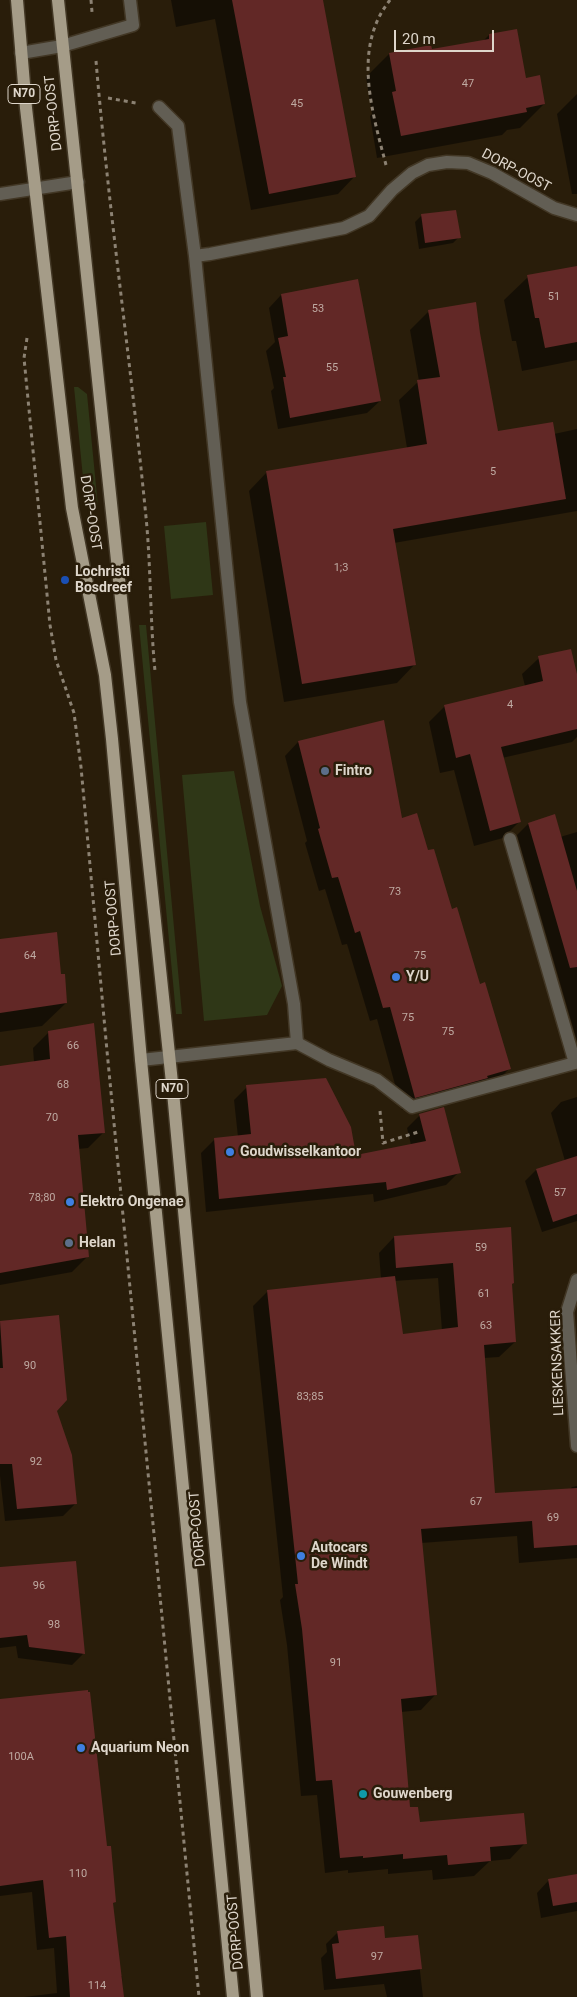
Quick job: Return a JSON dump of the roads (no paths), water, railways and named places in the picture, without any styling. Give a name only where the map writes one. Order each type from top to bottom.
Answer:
[{"type":"main road","name":"DORP-OOST","points":[[17,0],[35,187],[72,508],[107,693],[233,1997]]},
{"type":"main road","name":"DORP-OOST","points":[[58,0],[169,1058],[257,1997]]},
{"type":"street","points":[[21,53],[62,46],[134,25],[130,0]]},
{"type":"street","points":[[159,107],[178,126],[195,256],[240,702],[294,1004],[297,1043]]},
{"type":"street","name":"DORP-OOST","points":[[195,256],[344,228],[369,216],[392,190],[412,173],[428,165],[447,162],[468,163],[492,173],[554,208],[577,215]]},
{"type":"street","points":[[0,194],[35,187],[78,182]]},
{"type":"street","points":[[141,1060],[297,1043],[329,1060],[377,1080],[412,1107],[575,1062],[510,839]]},
{"type":"street","name":"LIESKENSAKKER","points":[[577,1280],[567,1312],[577,1446]]},
{"type":"place","name":"Lochristi Bosdreef","points":[[65,580]]},
{"type":"place","name":"Fintro","points":[[325,771]]},
{"type":"place","name":"Y/U","points":[[396,977]]},
{"type":"place","name":"Goudwisselkantoor","points":[[230,1152]]},
{"type":"place","name":"Elektro Ongenae","points":[[70,1202]]},
{"type":"place","name":"Helan","points":[[69,1243]]},
{"type":"place","name":"Autocars De Windt","points":[[301,1556]]},
{"type":"place","name":"Aquarium Neon","points":[[81,1748]]},
{"type":"place","name":"Gouwenberg","points":[[363,1794]]}]
